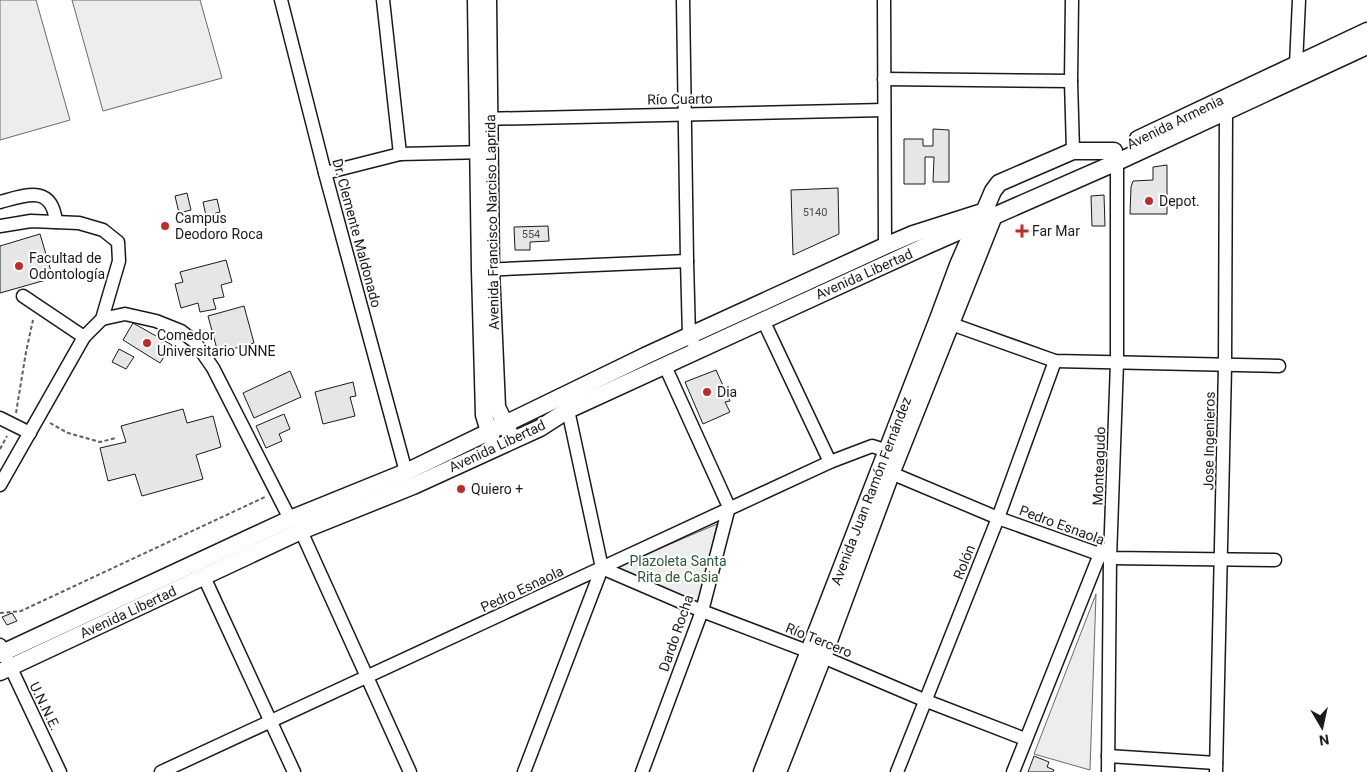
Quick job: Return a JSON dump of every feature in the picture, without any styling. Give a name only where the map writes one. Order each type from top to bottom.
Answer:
[{"type":"main road","name":"Avenida Francisco Narciso Laprida","points":[[476,0],[483,119]]},
{"type":"main road","name":"Avenida Francisco Narciso Laprida","points":[[488,0],[483,119],[486,270],[484,415],[492,440]]},
{"type":"main road","name":"Avenida Armenia","points":[[1115,156],[1226,110],[1367,31]]},
{"type":"main road","name":"Avenida Armenia","points":[[988,215],[1300,70],[1367,46]]},
{"type":"main road","points":[[1073,151],[1115,156]]},
{"type":"main road","name":"Avenida Juan Ramón Fernández","points":[[778,772],[816,655],[885,471],[988,215],[993,191],[999,183],[1073,151]]},
{"type":"main road","name":"Avenida Libertad","points":[[3,658],[204,577],[302,531],[413,486],[492,440],[505,424],[885,246],[913,234],[988,215]]},
{"type":"main road","name":"Avenida Libertad","points":[[3,658],[290,519],[406,472],[492,440],[513,439],[540,428],[568,410],[928,245],[974,226],[988,215]]},
{"type":"main road","name":"Avenida Juan Ramón Fernández","points":[[945,322],[958,265],[974,226]]},
{"type":"main road","points":[[928,245],[947,250],[958,265]]},
{"type":"main road","name":"Avenida Francisco Narciso Laprida","points":[[486,270],[497,407],[513,439]]},
{"type":"main road","name":"Avenida Juan Ramón Fernández","points":[[762,772],[816,655]]},
{"type":"street","name":"Dr. Clemente Maldonado","points":[[281,0],[325,173],[406,472]]},
{"type":"street","points":[[383,0],[400,154]]},
{"type":"street","points":[[683,0],[687,261],[690,336],[697,351]]},
{"type":"street","points":[[884,0],[885,246]]},
{"type":"street","points":[[1072,0],[1071,81],[1073,151]]},
{"type":"street","points":[[1299,0],[1300,70]]},
{"type":"street","points":[[884,79],[1071,81]]},
{"type":"street","name":"Río Cuarto","points":[[483,119],[884,110]]},
{"type":"street","name":"Jose Ingenieros","points":[[1216,767],[1225,366],[1226,110]]},
{"type":"street","points":[[325,173],[400,154],[483,152]]},
{"type":"street","name":"Monteagudo","points":[[1108,772],[1105,557],[1111,526],[1118,362],[1115,156]]},
{"type":"street","points":[[0,202],[24,195],[37,194],[48,200],[55,209],[56,222]]},
{"type":"street","points":[[0,226],[31,221],[79,224],[104,230],[118,242],[119,261],[102,320]]},
{"type":"street","points":[[486,270],[687,261]]},
{"type":"street","points":[[23,296],[84,336]]},
{"type":"street","points":[[0,485],[84,336],[102,320],[125,314],[156,321],[181,331],[196,342],[213,368],[290,519]]},
{"type":"street","points":[[763,320],[830,462]]},
{"type":"street","points":[[945,322],[1055,361],[1279,366]]},
{"type":"street","name":"Rolón","points":[[897,772],[924,700],[998,518],[1055,361]]},
{"type":"street","points":[[665,366],[729,507]]},
{"type":"street","points":[[524,772],[602,568],[568,410]]},
{"type":"street","points":[[0,418],[30,433]]},
{"type":"street","name":"Pedro Esnaola","points":[[161,772],[602,568],[729,507],[830,462],[872,446],[893,452]]},
{"type":"street","name":"Pedro Esnaola","points":[[885,471],[998,518],[1105,557],[1275,560]]},
{"type":"street","name":"Dardo Rocha","points":[[642,772],[702,612],[729,507]]},
{"type":"street","points":[[302,531],[410,772]]},
{"type":"street","points":[[1013,772],[1025,740],[1105,557]]},
{"type":"street","name":"Río Tercero","points":[[602,568],[702,612],[816,655],[1025,740]]},
{"type":"street","points":[[204,577],[294,772]]},
{"type":"street","name":"U.N.N.E.","points":[[3,658],[60,772]]},
{"type":"street","points":[[1108,756],[1216,767]]},
{"type":"path","points":[[0,449],[14,424],[33,320]]},
{"type":"path","points":[[39,418],[68,433],[100,442],[116,438]]},
{"type":"path","points":[[0,613],[20,611],[276,492]]},
{"type":"shaded area","points":[[0,0],[36,0],[70,120],[0,140]]},
{"type":"shaded area","points":[[72,0],[200,0],[222,78],[103,111]]},
{"type":"shaded area","name":"Plazoleta Santa Rita de Casia","points":[[717,524],[698,607],[612,569]]},
{"type":"shaded area","points":[[1096,594],[1090,770],[1034,754]]},
{"type":"building","points":[[933,129],[949,130],[949,182],[933,182],[934,157],[925,157],[925,184],[904,184],[904,139],[923,139],[923,146],[933,146]]},
{"type":"building","name":"Depot.","points":[[1167,165],[1167,214],[1130,214],[1133,181],[1153,180],[1153,167]]},
{"type":"building","points":[[838,188],[839,234],[793,255],[791,190]]},
{"type":"building","points":[[187,193],[191,210],[179,213],[175,196]]},
{"type":"building","points":[[1104,195],[1105,226],[1092,226],[1091,196]]},
{"type":"building","points":[[217,199],[220,212],[206,216],[203,202]]},
{"type":"building","points":[[548,226],[549,241],[530,242],[530,250],[515,250],[514,227]]},
{"type":"building","points":[[40,234],[53,278],[0,293],[0,246]]},
{"type":"building","points":[[226,260],[232,282],[221,285],[224,297],[213,299],[216,309],[200,312],[198,303],[181,308],[175,284],[183,282],[180,272]]},
{"type":"building","points":[[244,306],[254,343],[218,353],[208,316]]},
{"type":"building","name":"Comedor Universitario UNNE","points":[[133,323],[172,345],[160,363],[123,340]]},
{"type":"building","points":[[119,349],[134,357],[126,369],[112,362]]},
{"type":"building","name":"Dia","points":[[716,370],[730,401],[725,402],[730,412],[703,424],[685,382]]},
{"type":"building","points":[[290,371],[301,397],[254,418],[243,393]]},
{"type":"building","points":[[353,382],[356,396],[350,397],[355,416],[323,424],[315,392]]},
{"type":"building","points":[[183,409],[187,423],[213,416],[221,447],[196,455],[203,479],[142,496],[135,474],[108,481],[100,448],[126,442],[121,426]]},
{"type":"building","points":[[284,414],[290,429],[279,434],[282,441],[266,448],[256,426]]},
{"type":"building","points":[[12,613],[17,621],[7,625],[2,617]]},
{"type":"building","points":[[1034,756],[1049,762],[1047,767],[1054,770],[1053,772],[1028,772]]},
{"type":"place","name":"Depot.","points":[[1149,201]]},
{"type":"place","name":"Campus Deodoro Roca","points":[[165,226]]},
{"type":"place","name":"Far Mar","points":[[1022,231]]},
{"type":"place","name":"Facultad de Odontología","points":[[19,266]]},
{"type":"place","name":"Comedor Universitario UNNE","points":[[147,343]]},
{"type":"place","name":"Dia","points":[[707,392]]},
{"type":"place","name":"Quiero +","points":[[461,489]]}]
